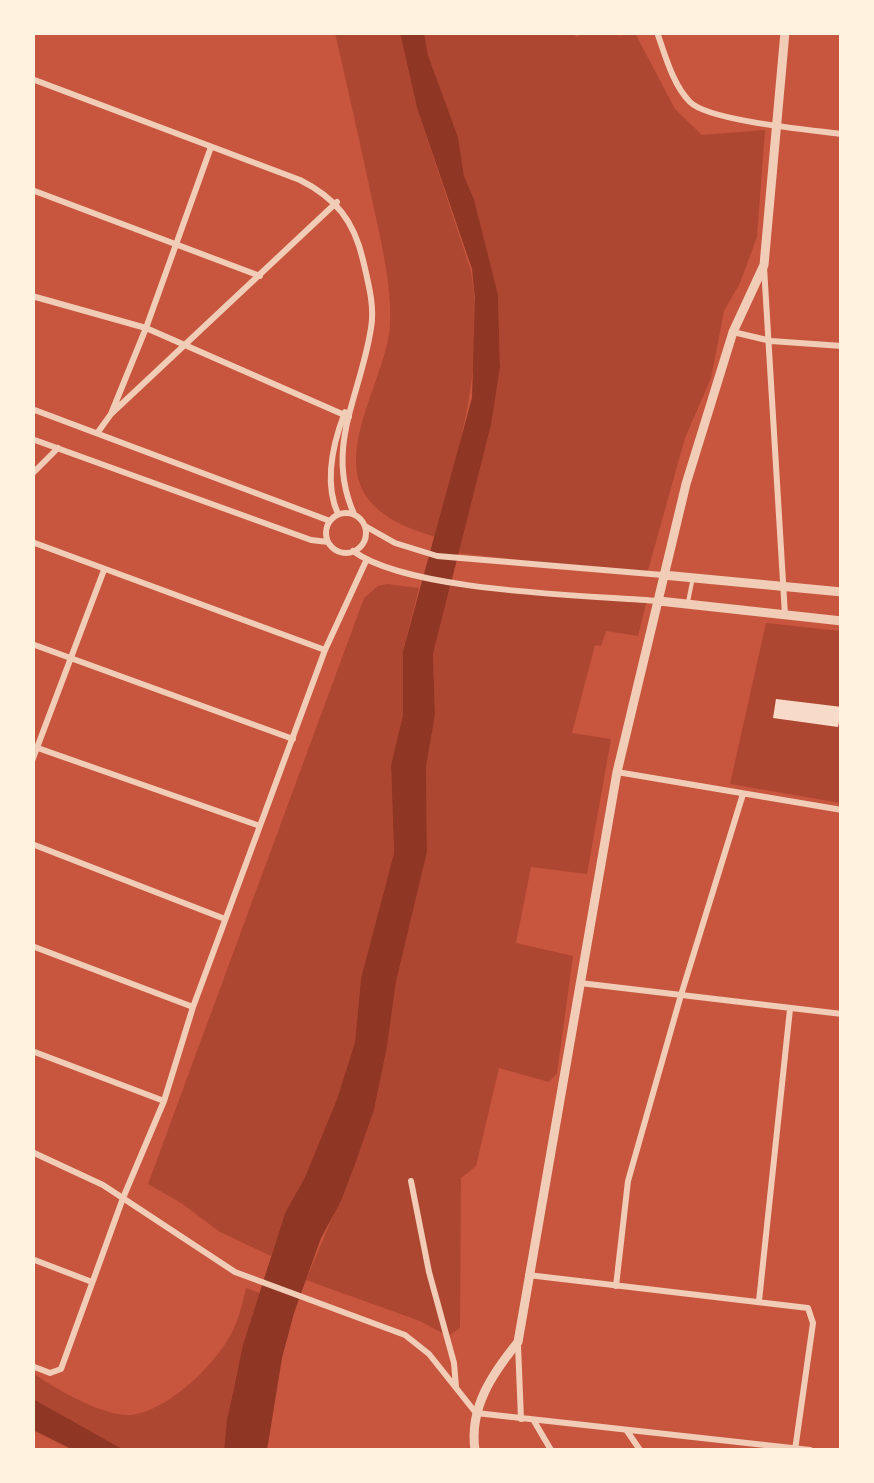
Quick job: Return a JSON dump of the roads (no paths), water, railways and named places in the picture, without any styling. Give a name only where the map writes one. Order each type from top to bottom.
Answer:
[{"type":"street","points":[[657,32],[680,88],[690,102],[705,112],[842,134]]},
{"type":"street","points":[[785,614],[764,266],[786,32]]},
{"type":"street","points":[[32,79],[300,180],[337,202],[360,248],[370,288],[372,324],[354,398],[334,449],[331,485],[338,514]]},
{"type":"street","points":[[111,414],[211,147]]},
{"type":"street","points":[[32,190],[260,276]]},
{"type":"street","points":[[98,432],[111,414],[337,202]]},
{"type":"street","points":[[521,1418],[518,1342],[527,1275],[616,772],[686,484],[733,332],[764,266]]},
{"type":"street","points":[[32,296],[146,328],[346,416]]},
{"type":"street","points":[[733,332],[771,341],[842,346]]},
{"type":"street","points":[[32,408],[330,521]]},
{"type":"street","points":[[346,416],[340,465],[343,490],[354,514],[365,526],[394,543],[437,556],[842,592]]},
{"type":"street","points":[[32,438],[311,540],[328,542],[341,552],[353,552],[366,561],[451,584],[688,603],[842,621]]},
{"type":"street","points":[[32,474],[58,448]]},
{"type":"street","points":[[328,542],[326,531],[330,521],[338,514],[354,514]]},
{"type":"street","points":[[353,552],[363,544],[365,526]]},
{"type":"street","points":[[32,542],[324,650]]},
{"type":"street","points":[[32,1366],[50,1373],[62,1369],[123,1198],[164,1101],[193,1008],[324,650],[366,561]]},
{"type":"street","points":[[32,761],[104,570]]},
{"type":"street","points":[[32,644],[293,739]]},
{"type":"street","points":[[35,747],[260,826]]},
{"type":"street","points":[[616,772],[842,810]]},
{"type":"street","points":[[616,1286],[628,1181],[744,794]]},
{"type":"street","points":[[32,844],[225,920]]},
{"type":"street","points":[[32,946],[193,1008]]},
{"type":"street","points":[[580,983],[842,1014]]},
{"type":"street","points":[[759,1301],[790,1009]]},
{"type":"street","points":[[32,1051],[164,1101]]},
{"type":"street","points":[[32,1152],[103,1185],[235,1272],[405,1335],[429,1354],[476,1413],[810,1450]]},
{"type":"street","points":[[411,1181],[429,1272],[454,1363],[456,1388]]},
{"type":"street","points":[[32,1260],[92,1282]]},
{"type":"street","points":[[527,1275],[804,1306],[812,1314],[813,1323],[796,1449]]},
{"type":"street","points":[[475,1450],[476,1413],[494,1374],[518,1342]]},
{"type":"street","points":[[533,1420],[551,1450]]},
{"type":"street","points":[[627,1430],[640,1450]]},
{"type":"lane","points":[[688,603],[693,578]]}]
